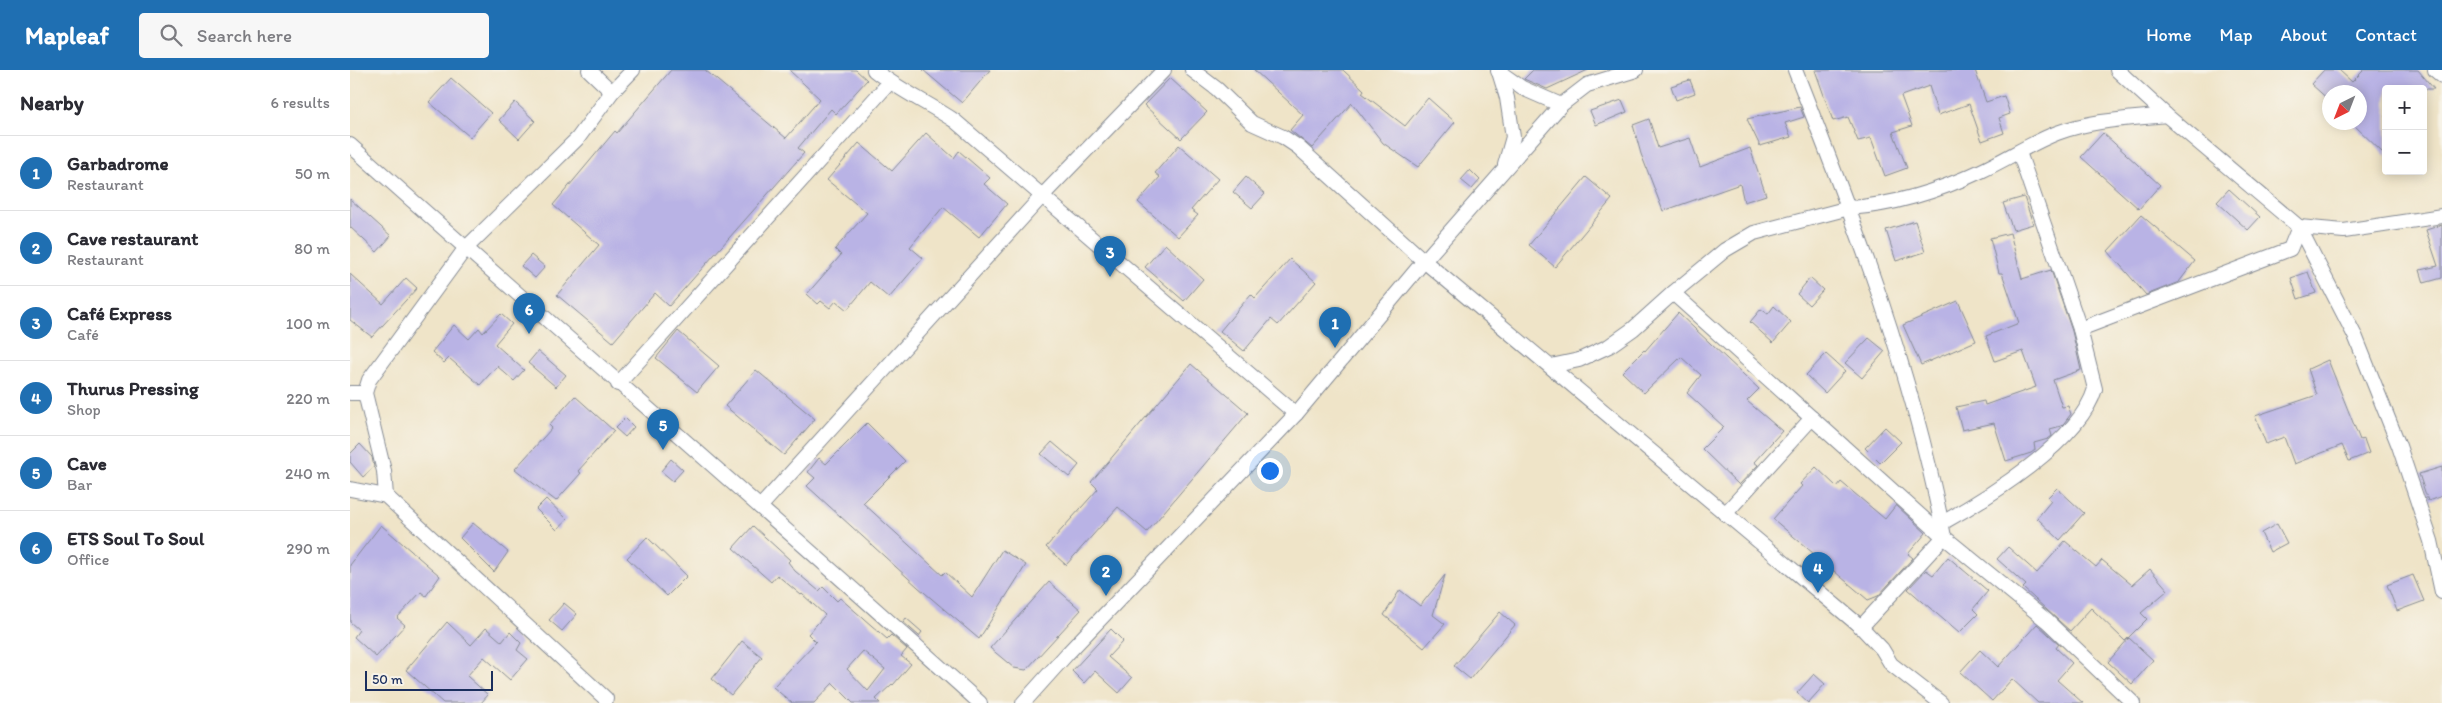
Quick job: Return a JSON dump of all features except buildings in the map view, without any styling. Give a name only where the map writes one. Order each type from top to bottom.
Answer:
[{"type":"street","points":[[589,70],[612,92]]},
{"type":"street","points":[[386,496],[382,463],[365,392],[368,380],[465,249],[578,138],[612,92],[632,70]]},
{"type":"street","points":[[874,70],[890,82],[955,121],[1296,414]]},
{"type":"street","points":[[760,507],[1043,195],[1164,70]]},
{"type":"street","points":[[1192,70],[1218,89],[1252,123],[1283,137],[1298,147],[1424,261],[1861,627],[1878,644],[1892,664],[1941,703]]},
{"type":"street","points":[[1023,703],[1067,654],[1296,414],[1424,261],[1561,105],[1587,85],[1636,70]]},
{"type":"street","points":[[1795,70],[1849,208],[1887,314],[1914,407],[1943,530]]},
{"type":"street","points":[[2117,70],[2166,115],[2299,227],[2356,338],[2437,539],[2442,592]]},
{"type":"street","points":[[2435,70],[2442,76]]},
{"type":"street","points":[[1498,71],[1507,98],[1513,137],[1503,171]]},
{"type":"street","points":[[1498,71],[1522,88],[1561,105]]},
{"type":"street","points":[[618,384],[890,82]]},
{"type":"street","points":[[1551,366],[1578,360],[1609,346],[1633,329],[1673,292],[1725,250],[1754,233],[1849,208],[1864,207],[1938,190],[2054,134],[2074,127],[2092,122],[2166,115]]},
{"type":"street","points":[[350,145],[465,249],[760,507],[980,703]]},
{"type":"street","points":[[1861,627],[1943,530],[2020,475],[2082,415],[2093,398],[2095,389],[2080,329],[2019,152]]},
{"type":"street","points":[[2299,227],[2344,231],[2442,216]]},
{"type":"street","points":[[2080,329],[2290,249],[2299,227]]},
{"type":"street","points":[[1673,292],[1812,418],[2047,621],[2132,703]]},
{"type":"street","points":[[350,393],[365,392]]},
{"type":"street","points":[[1726,514],[1812,418]]},
{"type":"street","points":[[350,489],[386,496],[606,699]]},
{"type":"place","name":"Café Express","points":[[1110,277]]},
{"type":"place","name":"ETS Soul To Soul","points":[[529,334]]},
{"type":"place","name":"Garbadrome","points":[[1335,348]]},
{"type":"place","name":"Cave","points":[[663,450]]},
{"type":"place","name":"Thurus Pressing","points":[[1818,593]]},
{"type":"place","name":"Cave restaurant","points":[[1106,596]]}]
